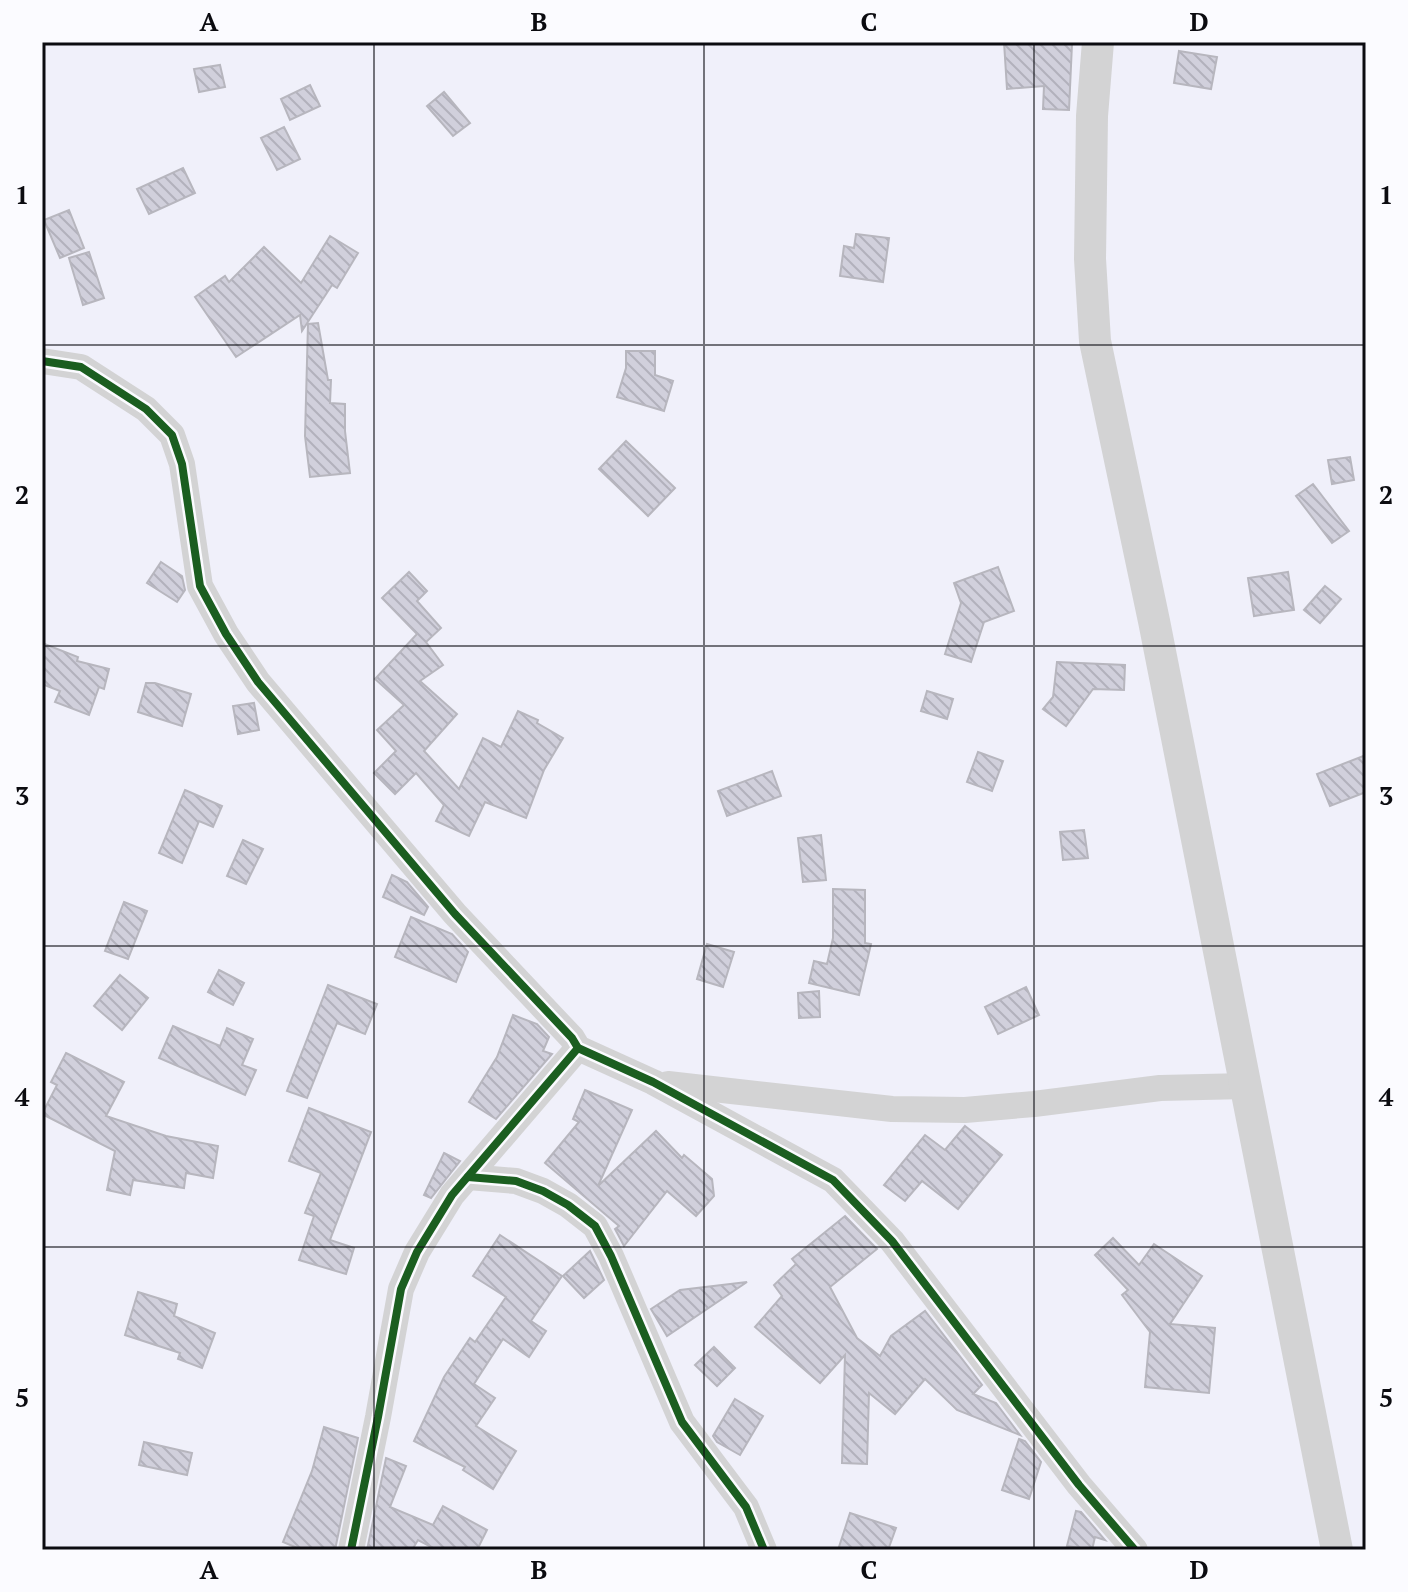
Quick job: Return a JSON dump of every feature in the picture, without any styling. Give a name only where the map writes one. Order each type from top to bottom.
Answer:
[{"type":"main road","points":[[1098,42],[1092,116],[1090,259],[1095,341],[1154,621],[1337,1550]]},
{"type":"street","points":[[42,361],[81,367],[146,409],[172,435],[182,464],[200,586],[226,634],[258,682],[455,914],[578,1048],[653,1082],[833,1180],[912,1265],[1079,1485],[1135,1550]]},
{"type":"street","points":[[351,1550],[401,1289],[417,1252],[452,1195],[578,1048]]},
{"type":"street","points":[[653,1082],[892,1109],[935,1110],[1034,1104],[1160,1088],[1246,1086]]},
{"type":"street","points":[[468,1177],[516,1181],[543,1191],[595,1226],[611,1256],[682,1422],[746,1507],[764,1550]]},
{"type":"building","points":[[1004,42],[1072,44],[1069,110],[1043,109],[1044,86],[1007,89]]},
{"type":"building","points":[[1179,51],[1217,57],[1211,89],[1174,83]]},
{"type":"building","points":[[220,65],[225,87],[199,92],[194,69]]},
{"type":"building","points":[[310,85],[320,106],[290,120],[281,99]]},
{"type":"building","points":[[444,92],[470,123],[453,136],[427,106]]},
{"type":"building","points":[[284,127],[300,159],[277,170],[261,138]]},
{"type":"building","points":[[183,168],[195,193],[149,214],[137,189]]},
{"type":"building","points":[[69,210],[84,248],[60,258],[44,220]]},
{"type":"building","points":[[856,234],[889,238],[883,282],[840,276],[844,246],[854,248]]},
{"type":"building","points":[[330,236],[358,253],[337,288],[332,285],[302,331],[300,315],[236,357],[195,297],[225,276],[229,282],[264,247],[301,283]]},
{"type":"building","points":[[89,252],[104,298],[83,305],[69,258]]},
{"type":"building","points":[[318,323],[328,380],[331,380],[330,403],[345,404],[350,473],[310,477],[305,436],[308,324]]},
{"type":"building","points":[[626,351],[655,351],[655,375],[673,381],[664,411],[617,397],[626,368]]},
{"type":"building","points":[[626,441],[675,488],[648,516],[599,469]]},
{"type":"building","points":[[1350,457],[1354,480],[1332,484],[1328,460]]},
{"type":"building","points":[[1313,484],[1349,531],[1332,543],[1296,496]]},
{"type":"building","points":[[161,562],[182,576],[185,590],[177,602],[147,583]]},
{"type":"building","points":[[998,567],[1014,611],[984,622],[971,662],[945,654],[961,603],[954,583]]},
{"type":"building","points":[[409,572],[427,591],[417,601],[441,628],[426,642],[443,665],[420,681],[457,714],[424,751],[459,789],[483,738],[501,747],[518,711],[538,720],[537,723],[563,738],[544,770],[526,818],[485,802],[469,836],[436,821],[444,805],[416,773],[395,794],[374,773],[396,751],[377,730],[404,705],[375,679],[417,634],[382,598]]},
{"type":"building","points":[[1288,572],[1294,610],[1254,616],[1248,578]]},
{"type":"building","points":[[1325,586],[1341,599],[1320,623],[1304,610]]},
{"type":"building","points":[[42,643],[78,657],[77,661],[109,669],[104,689],[99,687],[89,715],[55,702],[60,691],[42,684]]},
{"type":"building","points":[[1057,662],[1125,665],[1124,690],[1093,689],[1066,726],[1043,709],[1053,697]]},
{"type":"building","points":[[146,683],[191,694],[182,726],[138,712]]},
{"type":"building","points":[[927,691],[953,699],[947,719],[921,711]]},
{"type":"building","points":[[254,703],[259,730],[238,734],[233,706]]},
{"type":"building","points":[[978,752],[1003,761],[992,791],[967,782]]},
{"type":"building","points":[[1366,755],[1366,792],[1330,806],[1317,774]]},
{"type":"building","points":[[772,771],[781,796],[727,816],[718,791]]},
{"type":"building","points":[[185,790],[222,806],[213,827],[199,821],[182,863],[159,853]]},
{"type":"building","points":[[1084,830],[1088,858],[1063,860],[1060,832]]},
{"type":"building","points":[[821,835],[826,880],[803,882],[798,838]]},
{"type":"building","points":[[243,840],[263,849],[246,884],[227,876]]},
{"type":"building","points":[[392,875],[407,882],[428,907],[424,915],[383,897]]},
{"type":"building","points":[[833,889],[865,890],[865,943],[871,944],[859,995],[809,983],[814,961],[827,964],[833,938]]},
{"type":"building","points":[[124,902],[147,911],[128,959],[105,951]]},
{"type":"building","points":[[411,917],[452,934],[468,952],[456,982],[395,957]]},
{"type":"building","points":[[707,944],[734,952],[723,987],[697,979]]},
{"type":"building","points":[[219,970],[244,983],[233,1005],[208,992]]},
{"type":"building","points":[[120,975],[148,998],[122,1030],[94,1006]]},
{"type":"building","points":[[328,985],[377,1004],[365,1034],[337,1023],[307,1098],[287,1091]]},
{"type":"building","points":[[1026,987],[1039,1015],[998,1034],[985,1007]]},
{"type":"building","points":[[819,991],[820,1017],[799,1018],[798,993]]},
{"type":"building","points":[[513,1015],[537,1024],[549,1037],[543,1051],[552,1054],[496,1119],[469,1102],[497,1057]]},
{"type":"building","points":[[173,1026],[220,1046],[227,1028],[253,1039],[242,1065],[256,1070],[245,1095],[159,1058]]},
{"type":"building","points":[[66,1053],[124,1082],[106,1116],[166,1136],[218,1146],[213,1178],[186,1173],[184,1188],[133,1180],[130,1195],[107,1190],[115,1151],[42,1114],[57,1085],[51,1082]]},
{"type":"building","points":[[585,1090],[632,1110],[598,1186],[656,1131],[682,1158],[684,1155],[712,1179],[714,1196],[696,1216],[667,1191],[624,1246],[615,1229],[619,1226],[545,1163],[579,1122],[573,1119]]},
{"type":"building","points":[[309,1108],[371,1132],[330,1240],[354,1248],[346,1274],[299,1260],[314,1216],[305,1213],[321,1173],[289,1161]]},
{"type":"building","points":[[965,1126],[1002,1155],[958,1209],[922,1181],[905,1201],[884,1185],[925,1135],[945,1150]]},
{"type":"building","points":[[444,1153],[460,1161],[431,1198],[424,1195]]},
{"type":"building","points":[[845,1216],[877,1249],[830,1287],[857,1338],[880,1356],[891,1336],[925,1311],[982,1385],[973,1394],[996,1403],[1020,1435],[957,1410],[925,1379],[895,1414],[869,1393],[867,1464],[842,1463],[845,1355],[820,1383],[755,1327],[782,1296],[774,1285],[796,1264],[792,1259]]},
{"type":"building","points":[[500,1235],[562,1276],[531,1321],[546,1331],[529,1357],[503,1339],[474,1384],[495,1398],[476,1426],[516,1451],[493,1489],[463,1470],[465,1467],[414,1441],[444,1377],[470,1338],[475,1342],[506,1297],[473,1276]]},
{"type":"building","points":[[1113,1238],[1139,1265],[1154,1244],[1202,1276],[1170,1324],[1215,1328],[1209,1393],[1145,1387],[1150,1332],[1122,1295],[1128,1290],[1095,1255]]},
{"type":"building","points":[[590,1251],[604,1280],[584,1298],[563,1276]]},
{"type":"building","points":[[747,1282],[667,1336],[651,1309],[680,1290]]},
{"type":"building","points":[[138,1292],[177,1304],[174,1316],[215,1333],[202,1368],[178,1359],[180,1353],[125,1335]]},
{"type":"building","points":[[714,1347],[735,1368],[717,1386],[695,1365]]},
{"type":"building","points":[[735,1399],[763,1416],[740,1455],[717,1442],[713,1436]]},
{"type":"building","points":[[324,1427],[358,1438],[335,1550],[302,1550],[283,1542],[312,1471]]},
{"type":"building","points":[[1019,1439],[1025,1441],[1041,1462],[1029,1499],[1002,1490]]},
{"type":"building","points":[[144,1442],[192,1453],[187,1475],[139,1465]]},
{"type":"building","points":[[386,1458],[406,1466],[390,1507],[433,1525],[443,1506],[487,1530],[477,1550],[437,1550],[418,1540],[412,1550],[367,1550]]},
{"type":"building","points":[[1076,1511],[1081,1512],[1105,1540],[1095,1537],[1092,1550],[1067,1546]]},
{"type":"building","points":[[850,1513],[896,1528],[888,1550],[838,1550]]},
{"type":"cycle path","points":[[42,361],[81,367],[146,409],[172,435],[182,464],[200,586],[226,634],[258,682],[455,914],[578,1048],[653,1082],[833,1180],[892,1241],[1079,1485],[1135,1550]]},
{"type":"cycle path","points":[[351,1550],[401,1289],[417,1252],[452,1195],[578,1048]]},
{"type":"cycle path","points":[[468,1177],[516,1181],[543,1191],[595,1226],[611,1256],[682,1422],[746,1507],[764,1550]]}]
